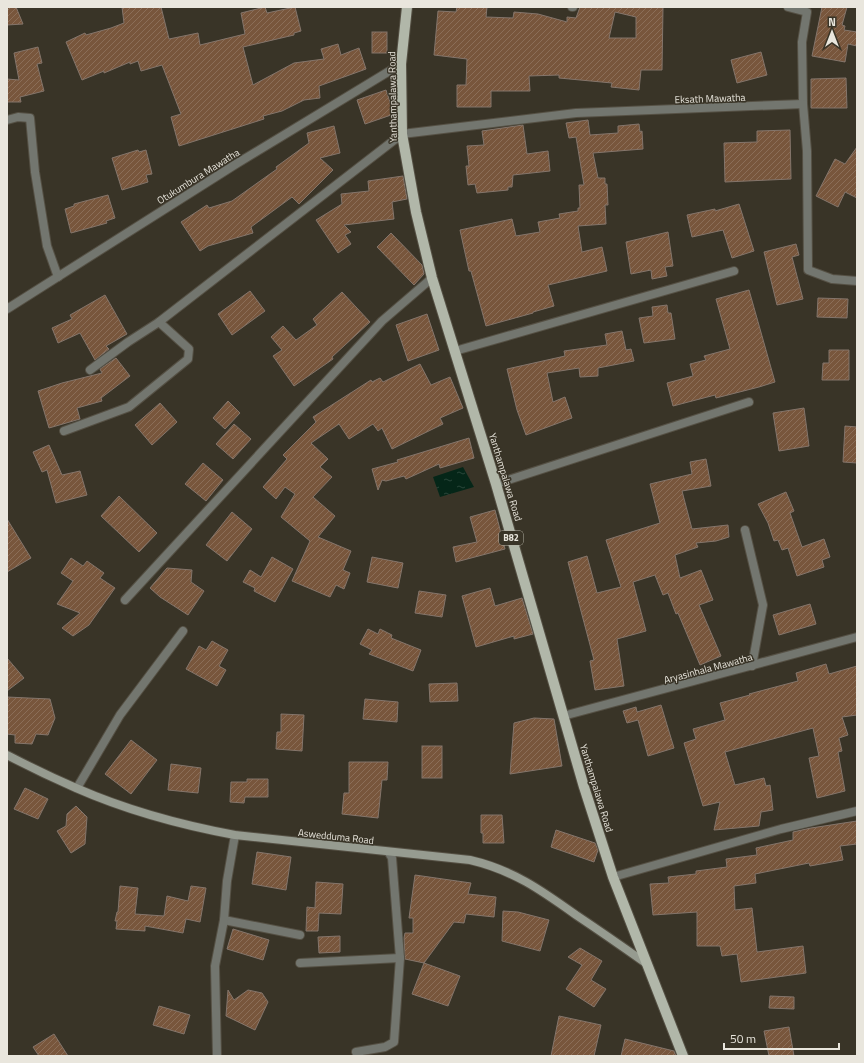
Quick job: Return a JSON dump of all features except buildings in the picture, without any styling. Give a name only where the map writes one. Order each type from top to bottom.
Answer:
[{"type":"main road","name":"Yanthampalawa Road","points":[[407,7],[401,64],[402,134],[416,212],[432,278],[496,484],[584,788],[612,877],[683,1056]]},
{"type":"street","points":[[788,7],[807,12],[802,42],[803,104],[807,151],[808,270],[832,279],[857,281]]},
{"type":"street","name":"Otukumbura Mawatha","points":[[7,309],[236,164],[401,64]]},
{"type":"street","name":"Eksath Mawatha","points":[[402,134],[576,113],[803,104]]},
{"type":"street","points":[[7,120],[18,117],[30,118],[35,172],[47,246],[58,277]]},
{"type":"street","points":[[90,370],[128,342],[159,322],[402,134]]},
{"type":"street","points":[[455,351],[734,272]]},
{"type":"street","points":[[125,600],[382,321],[432,278]]},
{"type":"street","points":[[64,431],[129,407],[188,359],[189,349],[159,322]]},
{"type":"street","points":[[496,484],[749,402]]},
{"type":"street","points":[[745,530],[763,605],[752,666]]},
{"type":"street","points":[[77,788],[120,715],[183,632]]},
{"type":"street","name":"Aryasinhala Mawatha","points":[[563,716],[857,637]]},
{"type":"street","name":"Aswedduma Road","points":[[7,755],[77,788],[136,810],[205,830],[235,835],[389,853],[470,860],[490,865],[512,874],[534,886],[647,964]]},
{"type":"street","points":[[612,877],[781,829],[857,811]]},
{"type":"street","points":[[217,1056],[215,966],[224,920],[227,881],[235,835]]},
{"type":"street","points":[[356,1052],[385,1047],[394,1042],[400,958],[392,858],[389,853]]},
{"type":"street","points":[[224,920],[300,934]]},
{"type":"street","points":[[300,963],[400,958]]},
{"type":"water","points":[[463,467],[474,487],[440,497],[433,477]]}]
